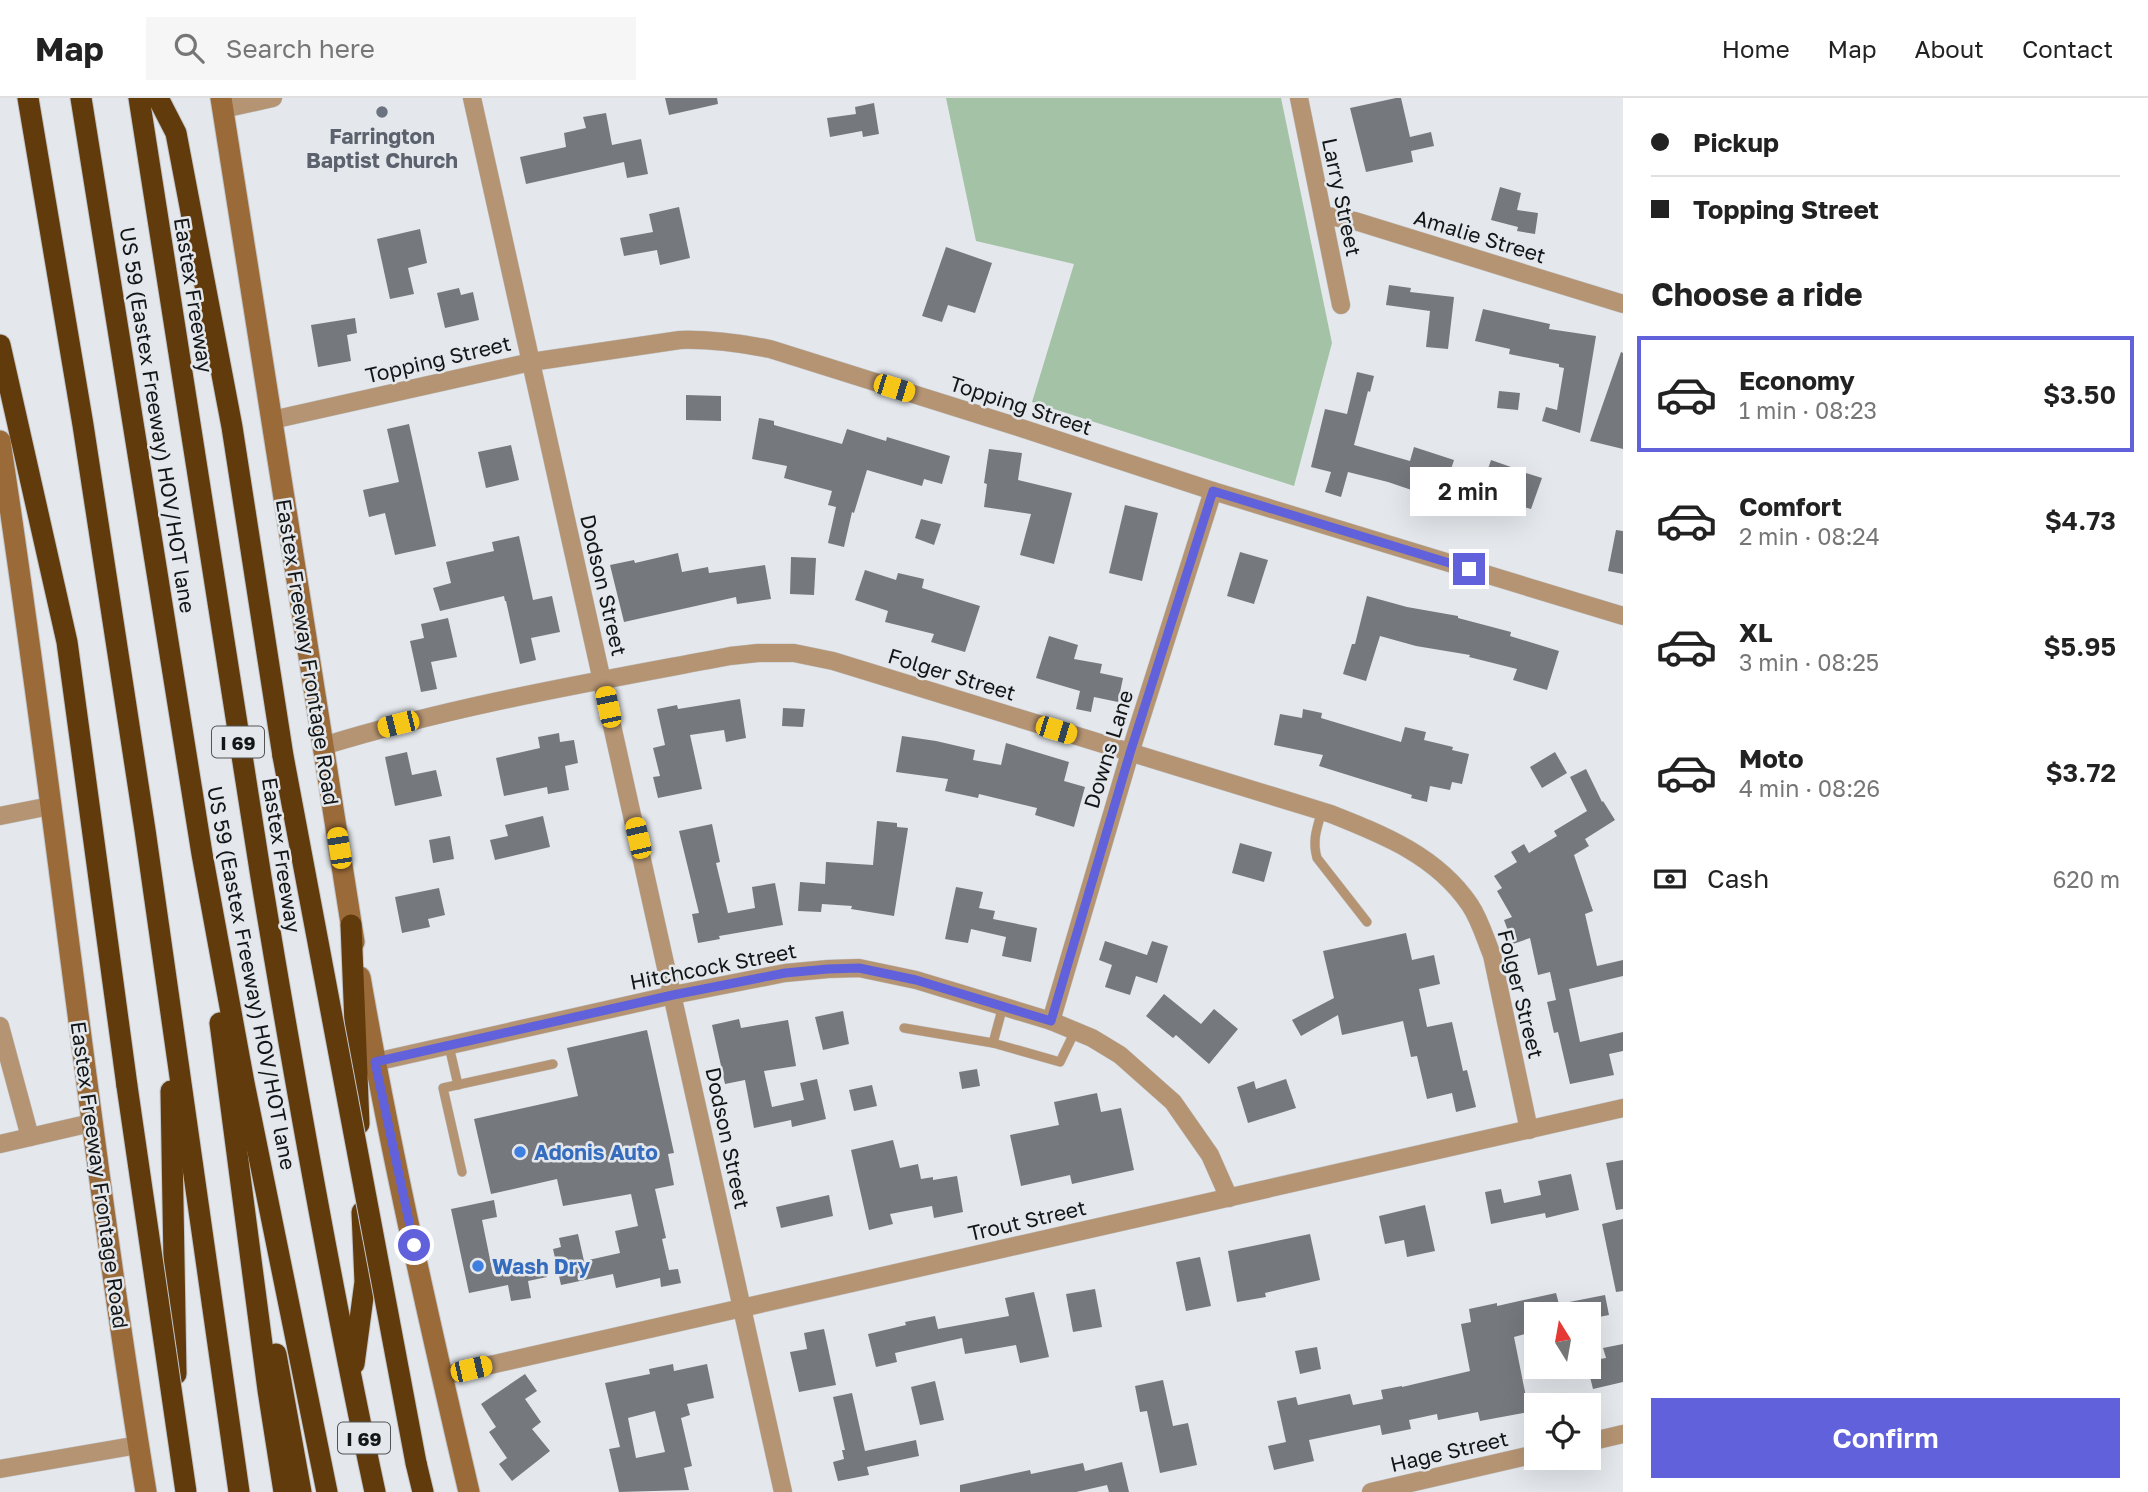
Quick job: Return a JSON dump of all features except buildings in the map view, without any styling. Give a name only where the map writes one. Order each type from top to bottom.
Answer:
[{"type":"highway","points":[[28,98],[87,452],[145,830],[239,1492]]},
{"type":"highway","name":"US 59 (Eastex Freeway) HOV/HOT lane","points":[[81,98],[202,854],[243,1083],[327,1492]]},
{"type":"highway","name":"Eastex Freeway","points":[[139,98],[222,645],[291,1058],[352,1384],[376,1492]]},
{"type":"highway","points":[[158,98],[176,132],[232,427],[284,756],[423,1492]]},
{"type":"highway","points":[[0,345],[67,642],[127,1086],[186,1492]]},
{"type":"highway","points":[[202,854],[223,1052],[284,1492]]},
{"type":"highway","points":[[351,925],[365,1282],[352,1384]]},
{"type":"highway","points":[[170,1002],[178,1492]]},
{"type":"highway","points":[[243,1083],[313,1492]]},
{"type":"highway","points":[[235,1142],[301,1492]]},
{"type":"main road","name":"Eastex Freeway Frontage Road","points":[[222,104],[375,1062],[469,1492]]},
{"type":"main road","name":"Eastex Freeway Frontage Road","points":[[0,441],[3,485],[50,806],[91,1123],[146,1492]]},
{"type":"street","points":[[222,104],[273,98]]},
{"type":"street","name":"Dodson Street","points":[[472,98],[783,1492]]},
{"type":"street","name":"Larry Street","points":[[1298,98],[1342,304]]},
{"type":"street","name":"Amalie Street","points":[[1323,215],[1355,221],[1623,304]]},
{"type":"street","name":"Topping Street","points":[[272,420],[531,362],[652,342],[705,339],[737,342],[783,354],[1213,491],[1623,616]]},
{"type":"street","name":"Downs Lane","points":[[1051,1021],[1130,753],[1213,491]]},
{"type":"street","name":"Folger Street","points":[[323,746],[454,710],[602,680],[730,656],[794,653],[833,661],[1322,811],[1387,836],[1435,866],[1471,906],[1492,955],[1529,1130]]},
{"type":"street","points":[[0,816],[50,806]]},
{"type":"street","name":"Hitchcock Street","points":[[375,1062],[673,995],[785,973],[859,968],[916,980],[1051,1021],[1092,1038],[1120,1055],[1173,1102],[1210,1155],[1229,1198]]},
{"type":"street","points":[[0,1026],[30,1137]]},
{"type":"street","name":"Trout Street","points":[[442,1376],[1623,1108]]},
{"type":"street","points":[[0,1144],[91,1123]]},
{"type":"street","points":[[1601,1439],[1623,1434]]},
{"type":"street","points":[[0,1469],[138,1445]]},
{"type":"street","name":"Hage Street","points":[[1371,1492],[1524,1457]]},
{"type":"lane","points":[[1322,811],[1314,837],[1317,858],[1367,922]]},
{"type":"lane","points":[[993,1043],[1003,1006]]},
{"type":"lane","points":[[904,1028],[993,1043],[1060,1062],[1075,1031]]},
{"type":"lane","points":[[449,1046],[458,1085]]},
{"type":"lane","points":[[462,1172],[443,1088],[553,1064]]},
{"type":"green space","points":[[946,98],[1281,98],[1332,343],[1294,486],[1032,402],[1074,264],[976,241]]},
{"type":"place","name":"Farrington Baptist Church","points":[[382,112]]},
{"type":"place","name":"Adonis Auto","points":[[520,1152]]},
{"type":"place","name":"Wash Dry","points":[[478,1266]]},
{"type":"route","points":[[414,1245],[375,1062],[673,995],[785,973],[828,969],[859,968],[916,980],[1051,1021],[1130,753],[1213,491],[1469,569]]}]
